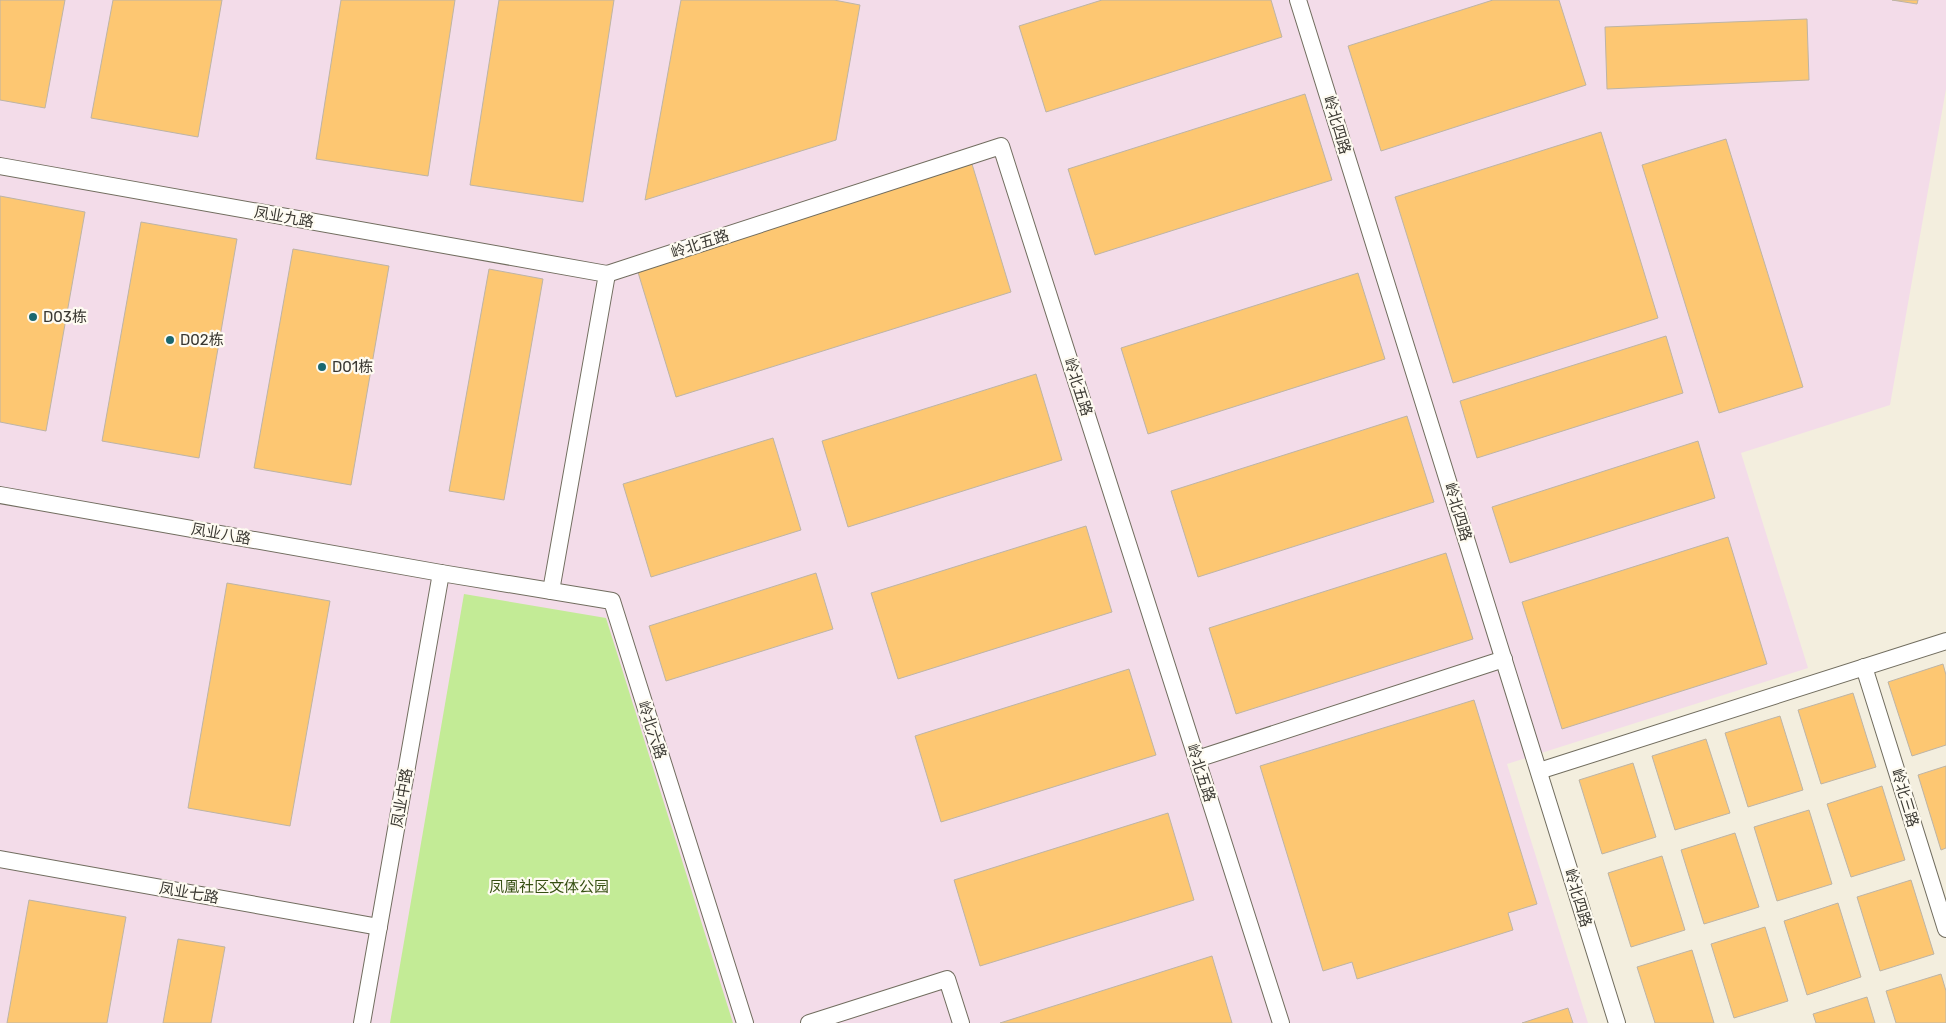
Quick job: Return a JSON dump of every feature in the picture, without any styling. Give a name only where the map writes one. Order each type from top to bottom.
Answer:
[{"type":"lane","name":"岭北四路","points":[[1298,0],[1618,1023]]},
{"type":"lane","name":"岭北五路","points":[[607,274],[1001,146],[1281,1023]]},
{"type":"lane","name":"凤业九路","points":[[0,166],[607,274]]},
{"type":"lane","points":[[551,591],[607,274]]},
{"type":"lane","name":"凤业八路","points":[[0,495],[441,573]]},
{"type":"lane","name":"岭北六路","points":[[441,573],[612,601],[745,1023]]},
{"type":"lane","name":"凤业中路","points":[[362,1023],[441,573]]},
{"type":"lane","points":[[1539,771],[1946,642]]},
{"type":"lane","points":[[1197,759],[1504,659]]},
{"type":"lane","name":"岭北三路","points":[[1864,668],[1946,929]]},
{"type":"lane","name":"凤业七路","points":[[0,859],[379,927]]},
{"type":"lane","points":[[809,1023],[948,979],[962,1023]]},
{"type":"shaded area","points":[[0,0],[1946,0],[1946,89],[1890,405],[1741,453],[1808,668],[1507,764],[1588,1023],[0,1023]]},
{"type":"green space","name":"凤凰社区文体公园","points":[[464,594],[606,618],[733,1023],[390,1023]]},
{"type":"building","points":[[0,0],[65,0],[45,108],[0,100]]},
{"type":"building","points":[[113,0],[222,0],[198,137],[91,118]]},
{"type":"building","points":[[341,0],[455,0],[428,176],[316,159]]},
{"type":"building","points":[[499,0],[614,0],[583,202],[470,185]]},
{"type":"building","points":[[681,0],[834,0],[860,5],[836,140],[645,200]]},
{"type":"building","points":[[1102,0],[1271,0],[1282,37],[1046,112],[1019,26]]},
{"type":"building","points":[[1493,0],[1559,0],[1586,85],[1381,151],[1348,46]]},
{"type":"building","points":[[1892,0],[1918,0],[1917,4]]},
{"type":"building","points":[[1807,19],[1809,80],[1607,89],[1605,27]]},
{"type":"building","points":[[1305,94],[1332,180],[1095,255],[1068,169]]},
{"type":"building","points":[[1601,132],[1658,318],[1453,383],[1395,197]]},
{"type":"building","points":[[1726,139],[1803,387],[1719,413],[1642,165]]},
{"type":"building","points":[[972,164],[1011,292],[676,397],[637,269]]},
{"type":"building","name":"D03栋","points":[[0,196],[85,212],[46,431],[0,422]]},
{"type":"building","name":"D02栋","points":[[141,222],[237,239],[199,458],[102,441]]},
{"type":"building","name":"D01栋","points":[[293,249],[389,266],[351,485],[254,468]]},
{"type":"building","points":[[489,269],[543,279],[504,500],[449,491]]},
{"type":"building","points":[[1358,273],[1385,359],[1148,434],[1121,348]]},
{"type":"building","points":[[1666,336],[1683,393],[1477,458],[1460,401]]},
{"type":"building","points":[[1036,374],[1062,460],[848,527],[822,441]]},
{"type":"building","points":[[1407,416],[1434,502],[1198,577],[1171,491]]},
{"type":"building","points":[[773,438],[801,530],[651,577],[623,484]]},
{"type":"building","points":[[1698,441],[1715,498],[1510,563],[1492,507]]},
{"type":"building","points":[[1086,526],[1112,612],[898,679],[871,593]]},
{"type":"building","points":[[1728,537],[1767,664],[1562,729],[1522,602]]},
{"type":"building","points":[[1446,553],[1473,639],[1236,714],[1209,628]]},
{"type":"building","points":[[816,573],[833,629],[666,681],[649,626]]},
{"type":"building","points":[[227,583],[330,601],[290,826],[188,808]]},
{"type":"building","points":[[1943,664],[1946,675],[1946,745],[1912,756],[1888,682]]},
{"type":"building","points":[[1129,669],[1156,755],[941,822],[915,736]]},
{"type":"building","points":[[1853,693],[1876,767],[1821,784],[1798,710]]},
{"type":"building","points":[[1474,700],[1537,904],[1508,913],[1513,930],[1357,979],[1352,962],[1323,971],[1260,766]]},
{"type":"building","points":[[1780,716],[1803,790],[1748,807],[1725,733]]},
{"type":"building","points":[[1706,739],[1730,813],[1675,830],[1652,756]]},
{"type":"building","points":[[1633,763],[1656,837],[1602,854],[1579,780]]},
{"type":"building","points":[[1946,766],[1946,848],[1941,850],[1918,775]]},
{"type":"building","points":[[1882,786],[1905,860],[1851,877],[1827,804]]},
{"type":"building","points":[[1809,810],[1832,884],[1777,901],[1754,827]]},
{"type":"building","points":[[1168,813],[1194,900],[980,966],[954,880]]},
{"type":"building","points":[[1735,833],[1759,907],[1704,924],[1681,850]]},
{"type":"building","points":[[1662,856],[1685,930],[1631,947],[1608,873]]},
{"type":"building","points":[[1911,880],[1934,954],[1880,971],[1857,897]]},
{"type":"building","points":[[29,900],[126,917],[107,1023],[7,1023]]},
{"type":"building","points":[[1838,903],[1861,977],[1807,995],[1784,921]]},
{"type":"building","points":[[1765,927],[1788,1001],[1734,1018],[1711,944]]},
{"type":"building","points":[[178,939],[225,947],[211,1023],[163,1023]]},
{"type":"building","points":[[1692,950],[1714,1023],[1655,1023],[1637,967]]},
{"type":"building","points":[[1212,956],[1232,1023],[1000,1023]]},
{"type":"building","points":[[1941,974],[1946,991],[1946,1023],[1896,1023],[1886,991]]},
{"type":"building","points":[[1867,997],[1875,1023],[1816,1023],[1813,1014]]},
{"type":"building","points":[[1568,1008],[1573,1023],[1522,1023]]},
{"type":"place","name":"D03栋","points":[[33,317]]},
{"type":"place","name":"D02栋","points":[[170,340]]},
{"type":"place","name":"D01栋","points":[[322,367]]}]
